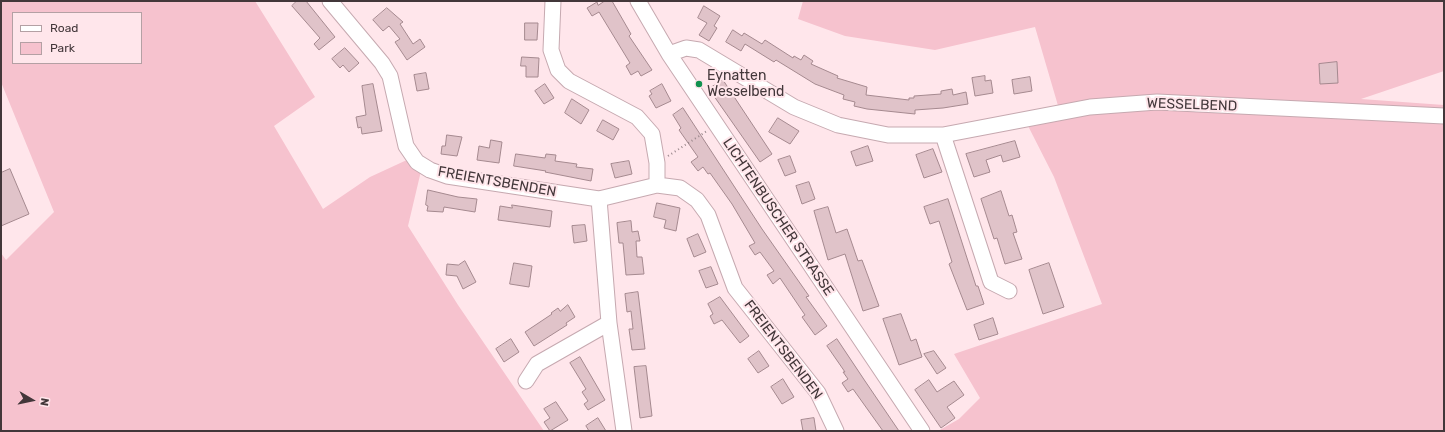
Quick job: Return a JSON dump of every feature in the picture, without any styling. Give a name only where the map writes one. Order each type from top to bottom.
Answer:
[{"type":"street","name":"FREIENTSBENDEN","points":[[330,1],[382,63],[390,76],[406,146],[417,162],[430,170],[447,176],[599,199],[657,185],[680,188],[697,200],[708,215],[735,288],[818,393],[836,431]]},
{"type":"street","points":[[552,1],[551,50],[558,70],[569,81],[637,117],[652,134],[657,163],[657,185]]},
{"type":"street","name":"LICHTENBUSCHER STRASSE","points":[[638,1],[669,54],[922,431]]},
{"type":"street","name":"WESSELBEND","points":[[669,54],[686,48],[699,50],[794,107],[838,125],[888,135],[944,135],[1090,107],[1157,102],[1444,116]]},
{"type":"street","points":[[944,135],[991,282],[1009,291]]},
{"type":"street","points":[[599,199],[609,323],[624,431]]},
{"type":"street","points":[[526,381],[537,364],[609,323]]},
{"type":"path","points":[[657,163],[716,125]]},
{"type":"green space","points":[[1,1],[255,1],[315,97],[274,126],[323,209],[370,177],[409,159],[421,171],[408,226],[458,305],[544,431],[1,431],[1,253],[6,260],[54,212],[1,82]]},
{"type":"green space","points":[[803,1],[1444,1],[1444,71],[1361,99],[1444,105],[1444,431],[938,431],[959,419],[980,398],[954,354],[1102,304],[1054,177],[1023,116],[1059,109],[1035,27],[935,50],[845,36],[798,19]]},
{"type":"building","points":[[297,1],[306,1],[335,37],[319,50],[314,44],[320,38],[292,6]]},
{"type":"building","points":[[605,1],[612,1],[631,34],[629,36],[652,70],[641,76],[638,71],[631,75],[626,66],[630,63],[599,12],[592,16],[587,8],[597,2],[598,5]]},
{"type":"building","points":[[704,6],[720,16],[714,26],[717,28],[709,41],[699,35],[707,23],[698,18]]},
{"type":"building","points":[[387,8],[403,22],[400,24],[413,44],[420,39],[425,47],[407,60],[395,42],[400,39],[389,26],[383,31],[373,20]]},
{"type":"building","points":[[525,23],[538,23],[537,40],[525,40]]},
{"type":"building","points":[[733,30],[742,36],[744,33],[762,44],[765,40],[793,58],[794,56],[801,60],[804,55],[813,61],[811,64],[838,76],[837,78],[867,87],[866,95],[909,100],[909,98],[914,98],[914,96],[941,94],[941,91],[952,89],[953,95],[966,92],[968,104],[915,110],[915,114],[867,109],[854,106],[855,102],[843,99],[844,95],[815,84],[776,60],[774,62],[745,44],[741,51],[726,42]]},
{"type":"building","points":[[345,48],[359,63],[349,72],[343,65],[340,68],[332,59]]},
{"type":"building","points":[[522,57],[539,58],[538,77],[526,77],[526,66],[521,66]]},
{"type":"building","points":[[1337,62],[1338,83],[1320,84],[1319,64]]},
{"type":"building","points":[[426,73],[429,89],[417,91],[414,75]]},
{"type":"building","points":[[985,76],[985,81],[991,80],[993,93],[975,96],[972,78]]},
{"type":"building","points":[[1030,77],[1032,91],[1014,94],[1012,80]]},
{"type":"building","points":[[723,80],[772,154],[760,162],[709,89]]},
{"type":"building","points":[[373,84],[382,131],[362,134],[361,127],[358,128],[356,117],[366,115],[362,86]]},
{"type":"building","points":[[545,84],[554,98],[544,104],[535,91]]},
{"type":"building","points":[[662,84],[671,101],[656,108],[649,96],[652,94],[650,91]]},
{"type":"building","points":[[572,99],[589,110],[581,124],[565,113]]},
{"type":"building","points":[[683,108],[762,229],[809,296],[806,297],[827,326],[815,335],[802,317],[805,315],[780,278],[773,284],[767,275],[774,271],[760,252],[755,255],[749,246],[755,243],[732,204],[710,173],[708,174],[703,167],[698,171],[691,162],[698,157],[679,130],[681,128],[673,115]]},
{"type":"building","points":[[778,118],[799,131],[790,144],[769,132]]},
{"type":"building","points":[[603,120],[619,129],[613,140],[597,131]]},
{"type":"building","points":[[447,135],[462,137],[457,156],[441,154],[442,146],[445,146]]},
{"type":"building","points":[[491,140],[502,142],[499,163],[477,160],[479,146],[489,148]]},
{"type":"building","points":[[1015,141],[1020,157],[1003,162],[1001,155],[986,160],[990,172],[974,177],[966,154]]},
{"type":"building","points":[[868,146],[873,161],[856,166],[851,152]]},
{"type":"building","points":[[933,149],[942,172],[924,178],[916,155]]},
{"type":"building","points":[[516,154],[545,158],[546,154],[556,155],[555,161],[577,164],[576,167],[593,169],[591,181],[545,172],[546,171],[514,166]]},
{"type":"building","points":[[790,156],[796,172],[785,176],[778,160]]},
{"type":"building","points":[[629,161],[632,174],[615,178],[611,164]]},
{"type":"building","points":[[10,169],[29,214],[1,226],[1,173]]},
{"type":"building","points":[[809,182],[815,199],[802,204],[796,186]]},
{"type":"building","points":[[428,190],[458,197],[477,199],[475,212],[444,207],[443,212],[427,211],[428,206],[426,205]]},
{"type":"building","points":[[1001,191],[1009,216],[1012,215],[1017,232],[1013,233],[1022,259],[1005,264],[997,238],[994,239],[981,199]]},
{"type":"building","points":[[948,199],[976,286],[978,286],[984,304],[967,310],[949,264],[952,262],[939,221],[930,224],[924,207]]},
{"type":"building","points":[[657,203],[680,208],[676,231],[664,228],[666,220],[654,217]]},
{"type":"building","points":[[512,205],[552,211],[550,227],[498,220],[500,206],[512,208]]},
{"type":"building","points":[[828,207],[836,233],[847,229],[858,261],[862,260],[879,306],[863,311],[845,254],[828,260],[814,211]]},
{"type":"building","points":[[631,221],[632,232],[638,231],[640,241],[636,241],[637,257],[642,257],[644,274],[626,275],[623,243],[619,243],[617,223]]},
{"type":"building","points":[[585,225],[587,241],[574,243],[572,226]]},
{"type":"building","points":[[698,234],[706,252],[694,257],[687,239]]},
{"type":"building","points":[[465,261],[476,282],[463,289],[457,276],[446,275],[447,264],[458,265]]},
{"type":"building","points":[[514,263],[532,266],[529,287],[510,284]]},
{"type":"building","points":[[1049,263],[1064,307],[1043,314],[1029,270]]},
{"type":"building","points":[[711,267],[718,284],[706,288],[699,271]]},
{"type":"building","points":[[638,292],[645,349],[632,350],[629,329],[633,329],[631,311],[627,312],[625,294]]},
{"type":"building","points":[[720,297],[749,336],[740,343],[722,320],[714,324],[710,316],[713,314],[708,304]]},
{"type":"building","points":[[568,305],[575,317],[566,323],[567,325],[534,346],[525,332],[552,314],[551,313],[558,308],[560,311]]},
{"type":"building","points":[[901,314],[911,341],[916,339],[922,357],[899,365],[883,319]]},
{"type":"building","points":[[993,318],[998,334],[979,340],[974,325]]},
{"type":"building","points":[[511,339],[519,352],[504,362],[496,349]]},
{"type":"building","points":[[837,339],[899,431],[883,431],[853,389],[848,392],[842,383],[848,379],[843,372],[845,372],[827,346]]},
{"type":"building","points":[[759,351],[769,366],[758,373],[748,359]]},
{"type":"building","points":[[934,351],[946,368],[937,374],[924,354]]},
{"type":"building","points":[[580,357],[605,400],[588,410],[584,404],[588,401],[582,392],[586,389],[570,363]]},
{"type":"building","points":[[646,366],[652,416],[640,418],[634,367]]},
{"type":"building","points":[[783,379],[794,397],[782,404],[771,387]]},
{"type":"building","points":[[929,380],[937,392],[954,381],[964,395],[947,407],[955,418],[941,428],[915,390]]},
{"type":"building","points":[[556,402],[568,420],[550,431],[544,422],[550,418],[544,409]]},
{"type":"building","points":[[598,418],[606,431],[589,431],[586,426]]},
{"type":"building","points":[[814,418],[816,431],[803,431],[801,420]]},
{"type":"place","name":"Eynatten Wesselbend","points":[[699,84]]}]
